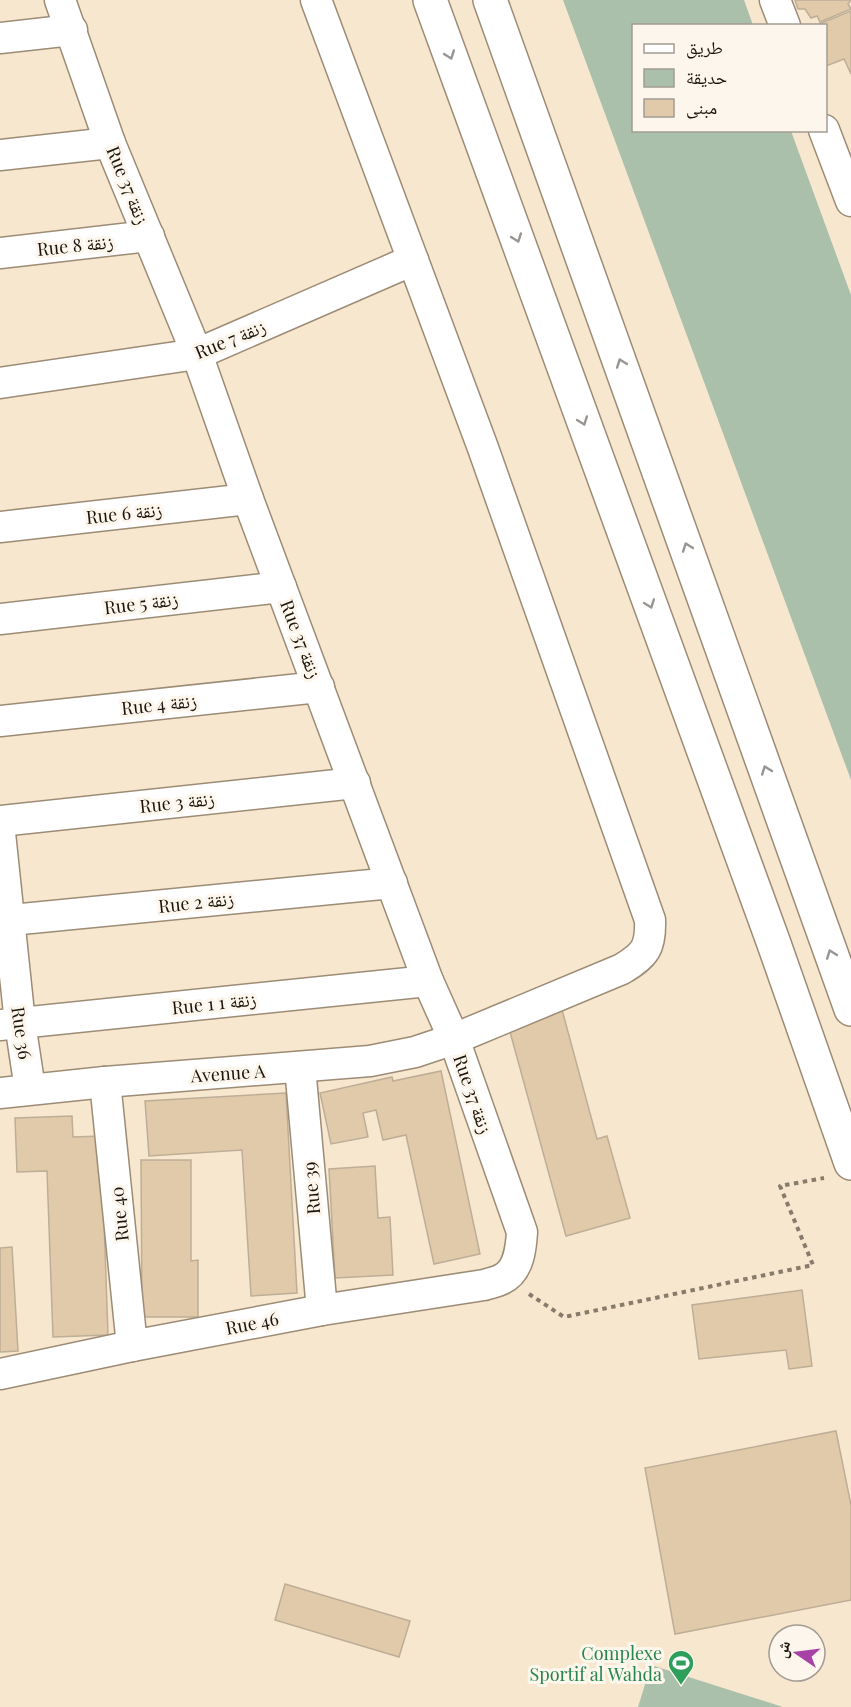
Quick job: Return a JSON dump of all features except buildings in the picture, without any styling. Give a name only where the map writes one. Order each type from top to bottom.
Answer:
[{"type":"highway","points":[[430,0],[761,908],[841,1170]]},
{"type":"highway","points":[[490,0],[851,1009]]},
{"type":"street","name":"Rue 37 زنقة","points":[[60,0],[110,143],[197,354],[248,499],[392,883],[429,981],[454,1039],[522,1232],[518,1260],[505,1278]]},
{"type":"street","name":"Avenue A","points":[[0,1093],[105,1082],[370,1061],[415,1052],[454,1039],[622,969],[637,960],[646,950],[650,936],[650,920],[487,460],[316,0]]},
{"type":"street","points":[[775,0],[784,24]]},
{"type":"street","points":[[0,38],[72,30]]},
{"type":"street","points":[[835,137],[851,201]]},
{"type":"street","points":[[0,155],[110,143]]},
{"type":"street","name":"Rue 8 زنقة","points":[[0,253],[149,236]]},
{"type":"street","name":"Rue 7 زنقة","points":[[0,383],[197,354],[413,260]]},
{"type":"street","name":"Rue 6 زنقة","points":[[0,527],[248,499]]},
{"type":"street","name":"Rue 5 زنقة","points":[[0,619],[281,587]]},
{"type":"street","name":"Rue 4 زنقة","points":[[0,721],[319,687]]},
{"type":"street","name":"Rue 3 زنقة","points":[[0,821],[355,783]]},
{"type":"street","name":"Rue 36","points":[[0,833],[10,1024],[30,1089]]},
{"type":"street","name":"Rue 2 زنقة","points":[[4,921],[392,883]]},
{"type":"street","name":"Rue 1 زنقة 1","points":[[10,1024],[429,981]]},
{"type":"street","name":"Rue 39","points":[[300,1067],[322,1310]]},
{"type":"street","name":"Rue 40","points":[[105,1082],[132,1346]]},
{"type":"street","name":"Rue 46","points":[[0,1374],[322,1310],[484,1285],[505,1278]]},
{"type":"path","points":[[505,1278],[564,1317],[813,1265],[780,1186],[841,1170]]},
{"type":"green space","points":[[563,0],[744,0],[753,24],[632,24],[632,132],[791,132],[851,295],[851,780]]},
{"type":"green space","name":"Complexe Sportif al Wahda","points":[[651,1665],[783,1707],[638,1707]]},
{"type":"place","name":"Complexe Sportif al Wahda","points":[[681,1686]]}]
